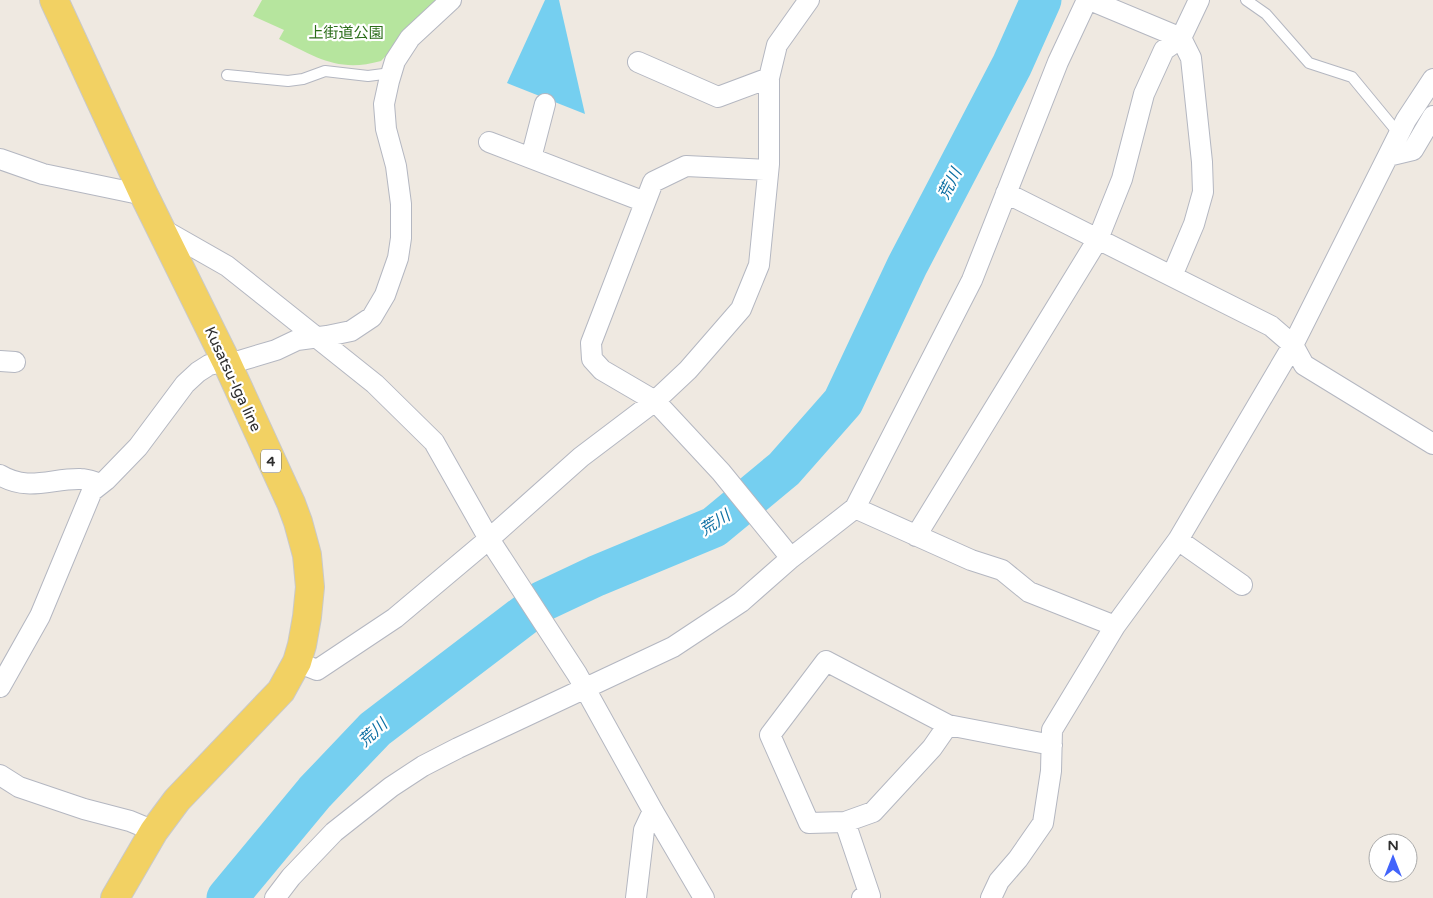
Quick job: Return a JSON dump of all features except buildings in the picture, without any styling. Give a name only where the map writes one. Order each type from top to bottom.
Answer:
[{"type":"main road","name":"Kusatsu-Iga line","points":[[54,0],[144,195],[226,361],[290,503],[298,522],[307,555],[310,587],[307,618],[297,662],[281,691],[182,794],[154,831],[115,898]]},
{"type":"street","points":[[297,662],[317,670],[394,618],[489,539],[581,457],[655,402],[688,370],[741,309],[759,265],[768,170],[769,78],[777,45],[809,0]]},
{"type":"street","points":[[275,898],[290,877],[334,832],[391,787],[423,766],[581,681],[673,647],[740,602],[791,558],[855,508],[972,280],[1058,62],[1088,0],[1181,38],[1191,58],[1202,162],[1202,192],[1194,224],[1172,276]]},
{"type":"street","points":[[916,536],[1098,239],[1122,179],[1144,94],[1164,50],[1181,38],[1199,0]]},
{"type":"street","points":[[0,687],[40,616],[92,491],[138,447],[185,384],[209,365],[226,361],[238,361],[276,350],[298,340],[351,331],[372,317],[385,295],[398,258],[400,238],[401,204],[396,166],[386,129],[384,104],[391,73],[395,62],[410,38],[444,2]]},
{"type":"street","points":[[638,62],[718,97],[769,78]]},
{"type":"street","points":[[991,898],[999,881],[1018,859],[1043,823],[1051,771],[1052,730],[1115,626],[1178,540],[1293,345],[1406,120],[1433,80]]},
{"type":"street","points":[[531,158],[545,104]]},
{"type":"street","points":[[1388,156],[1413,150],[1433,116]]},
{"type":"street","points":[[489,142],[645,202]]},
{"type":"street","points":[[0,159],[44,174],[144,195]]},
{"type":"street","points":[[768,170],[686,166],[653,182],[591,343],[592,359],[602,370],[655,402],[721,472],[770,535],[791,558]]},
{"type":"street","points":[[1006,193],[1271,326],[1293,345],[1304,365],[1433,444]]},
{"type":"street","points":[[162,229],[228,266],[375,384],[434,442],[489,539],[581,681],[704,898]]},
{"type":"street","points":[[0,474],[11,482],[41,483],[82,479],[100,484]]},
{"type":"street","points":[[855,508],[971,560],[1002,570],[1029,592],[1115,626]]},
{"type":"street","points":[[1178,540],[1242,584]]},
{"type":"street","points":[[948,725],[932,748],[873,812],[846,822],[809,823],[770,735],[826,661],[948,725],[1052,744]]},
{"type":"street","points":[[0,775],[19,788],[130,821],[154,831]]},
{"type":"street","points":[[636,898],[644,830],[653,811]]},
{"type":"street","points":[[846,822],[870,896],[862,898]]},
{"type":"lane","points":[[1246,0],[1266,14],[1309,63],[1352,77],[1400,134]]},
{"type":"lane","points":[[227,75],[288,81],[303,80],[325,71],[368,76],[391,73]]},
{"type":"green space","name":"上街道公園","points":[[262,0],[439,0],[381,61],[352,65],[340,64],[316,57],[279,39],[284,30],[253,16]]},
{"type":"water","points":[[545,0],[559,0],[585,114],[507,83]]},
{"type":"waterway","name":"荒川","points":[[227,898],[315,792],[375,729],[543,601],[596,576],[714,527],[784,469],[843,402],[907,266],[1012,65],[1041,0]]}]
